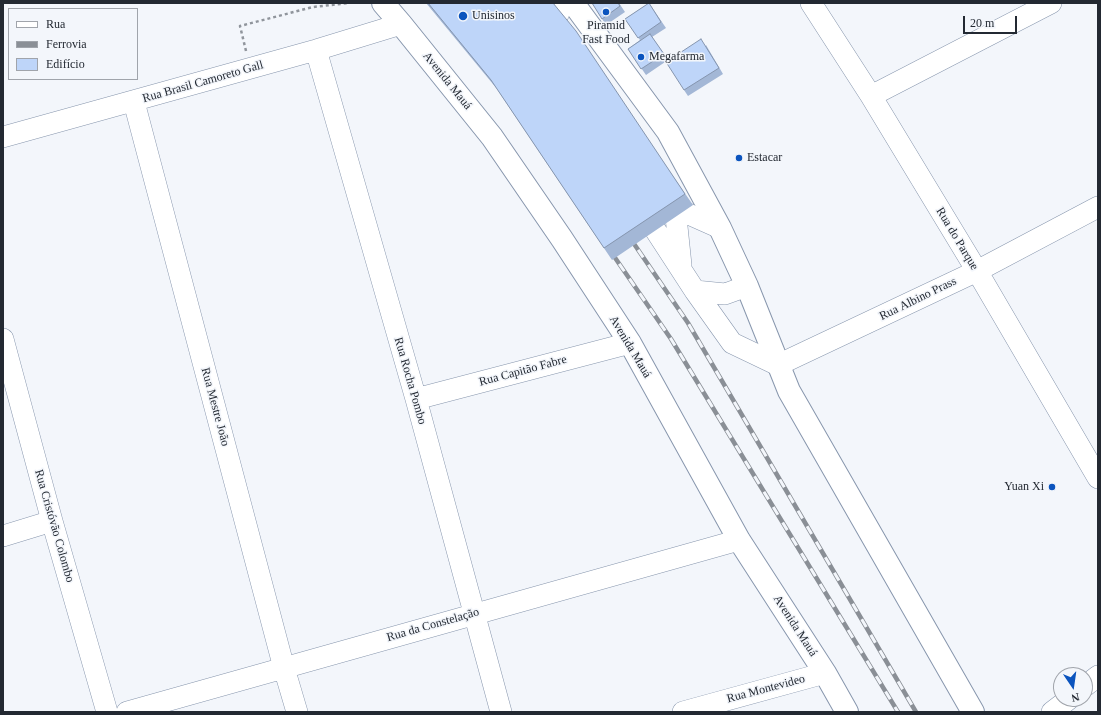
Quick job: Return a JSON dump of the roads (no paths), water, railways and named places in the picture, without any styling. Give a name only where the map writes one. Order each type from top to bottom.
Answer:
[{"type":"main road","name":"Avenida Mauá","points":[[383,3],[492,137],[562,239],[630,343],[739,540],[825,673],[847,712]]},
{"type":"main road","points":[[564,6],[668,132],[720,228],[748,286],[789,391],[974,712]]},
{"type":"street","name":"Rua do Parque","points":[[810,3],[871,96],[1098,478]]},
{"type":"street","points":[[871,96],[1051,3]]},
{"type":"street","name":"Rua Brasil Camoreto Gall","points":[[3,137],[134,102],[401,24]]},
{"type":"street","name":"Rua Rocha Pombo","points":[[316,50],[416,399],[475,613],[500,712]]},
{"type":"street","name":"Rua Mestre João","points":[[134,102],[284,668],[297,712]]},
{"type":"street","name":"Rua Albino Prass","points":[[778,365],[976,271],[1098,207]]},
{"type":"street","points":[[681,270],[680,215],[720,228]]},
{"type":"street","points":[[656,231],[732,344],[778,365]]},
{"type":"street","points":[[695,291],[725,294],[748,286]]},
{"type":"street","name":"Rua Cristóvão Colombo","points":[[3,339],[52,521],[107,712]]},
{"type":"street","name":"Rua Capitão Fabre","points":[[416,399],[630,343]]},
{"type":"street","points":[[3,536],[52,521]]},
{"type":"street","name":"Rua da Constelação","points":[[127,712],[739,540]]},
{"type":"street","name":"Rua Montevideo","points":[[683,712],[825,673]]},
{"type":"railway","points":[[628,235],[688,323],[916,712]]},
{"type":"railway","points":[[609,249],[671,339],[898,712]]},
{"type":"place","name":"Piramid Fast Food","points":[[606,12]]},
{"type":"place","name":"Unisinos","points":[[463,16]]},
{"type":"place","name":"Megafarma","points":[[641,57]]},
{"type":"place","name":"Estacar","points":[[739,158]]},
{"type":"place","name":"Yuan Xi","points":[[1052,487]]}]
